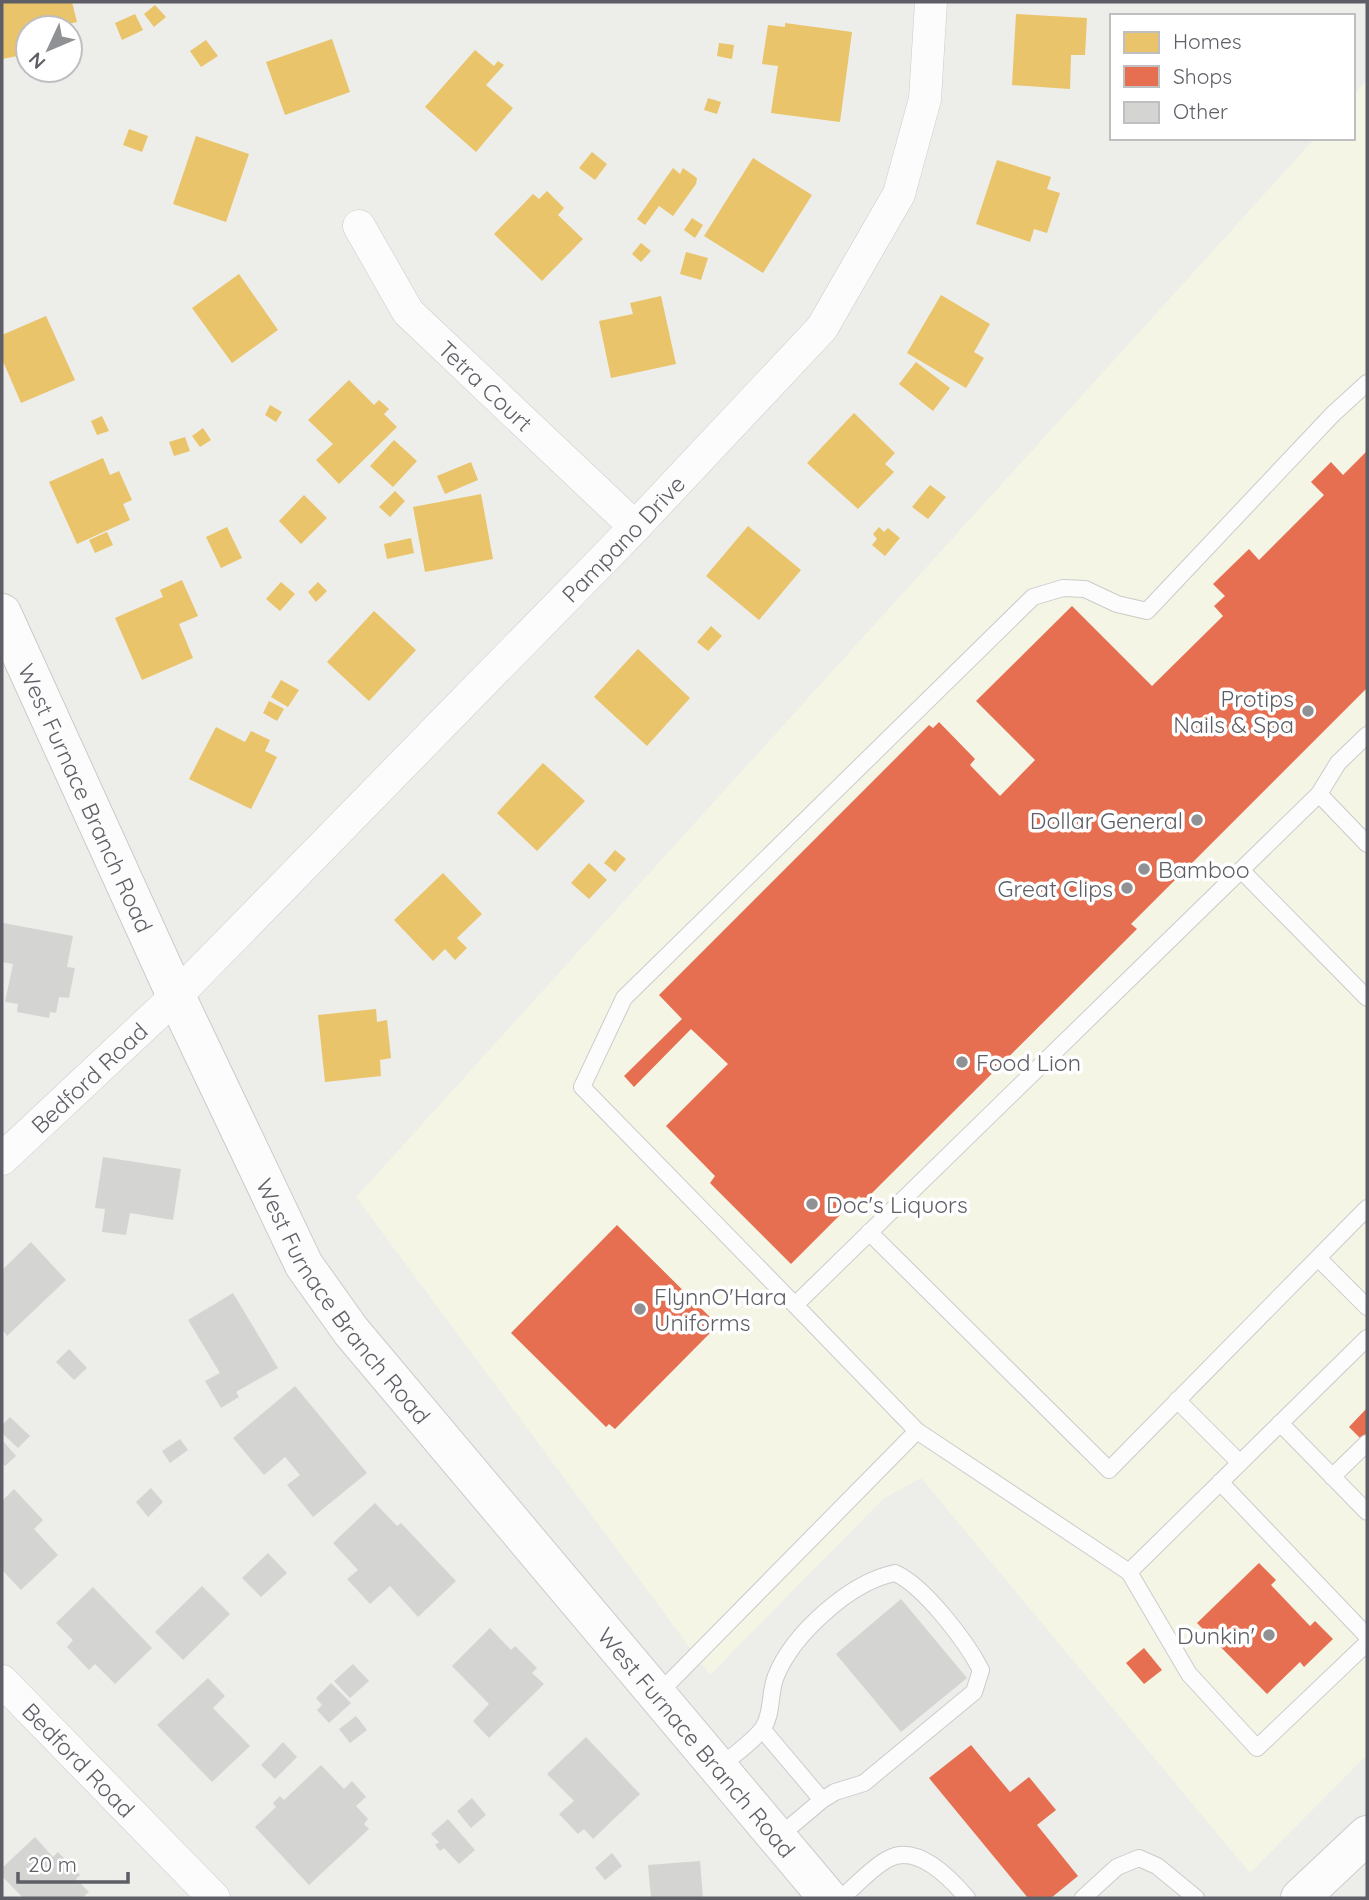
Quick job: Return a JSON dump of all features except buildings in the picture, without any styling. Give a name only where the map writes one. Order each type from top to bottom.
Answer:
[{"type":"main road","name":"West Furnace Branch Road","points":[[2,612],[176,996],[304,1265],[351,1331],[828,1898]]},
{"type":"main road","points":[[1300,1898],[1367,1835]]},
{"type":"street","name":"Pampano Drive","points":[[176,996],[635,527],[822,328],[899,194],[925,99],[931,2]]},
{"type":"street","name":"Tetra Court","points":[[359,226],[408,312],[635,527]]},
{"type":"street","name":"Bedford Road","points":[[2,1159],[176,996]]},
{"type":"street","name":"Bedford Road","points":[[2,1681],[214,1898]]},
{"type":"lane","points":[[1367,383],[1333,414],[1147,611],[1117,604],[1085,589],[1063,588],[1033,597],[624,998],[582,1087],[917,1431],[1129,1572],[1189,1674],[1257,1748],[1367,1643]]},
{"type":"lane","points":[[794,1305],[1319,794],[1338,763],[1367,735]]},
{"type":"lane","points":[[1319,794],[1367,844]]},
{"type":"lane","points":[[1241,870],[1367,998]]},
{"type":"lane","points":[[869,1232],[1109,1470],[1367,1208]]},
{"type":"lane","points":[[1318,1258],[1367,1307]]},
{"type":"lane","points":[[1129,1572],[1367,1338]]},
{"type":"lane","points":[[1177,1400],[1240,1463]]},
{"type":"lane","points":[[1280,1423],[1367,1512]]},
{"type":"lane","points":[[657,1695],[917,1431]]},
{"type":"lane","points":[[1332,1477],[1367,1443]]},
{"type":"lane","points":[[1220,1482],[1367,1636]]},
{"type":"lane","points":[[718,1768],[762,1729],[769,1714],[775,1678],[802,1633],[867,1581],[895,1573],[910,1579],[972,1654],[981,1670],[980,1681],[974,1692],[864,1783],[835,1792],[777,1838]]},
{"type":"lane","points":[[762,1729],[822,1801]]},
{"type":"lane","points":[[841,1898],[890,1858],[909,1855],[946,1873],[967,1898]]},
{"type":"lane","points":[[1083,1898],[1117,1867],[1139,1858],[1157,1866],[1196,1898]]},
{"type":"shaded area","points":[[1367,80],[1367,1755],[1250,1873],[921,1478],[883,1499],[710,1675],[356,1197],[1313,140],[1355,140],[1355,94]]},
{"type":"place","name":"Protips Nails & Spa","points":[[1308,711]]},
{"type":"place","name":"Dollar General","points":[[1197,820]]},
{"type":"place","name":"Bamboo","points":[[1144,869]]},
{"type":"place","name":"Great Clips","points":[[1127,888]]},
{"type":"place","name":"Food Lion","points":[[962,1062]]},
{"type":"place","name":"Doc's Liquors","points":[[812,1204]]},
{"type":"place","name":"FlynnO'Hara Uniforms","points":[[640,1309]]},
{"type":"place","name":"Dunkin'","points":[[1269,1635]]}]
